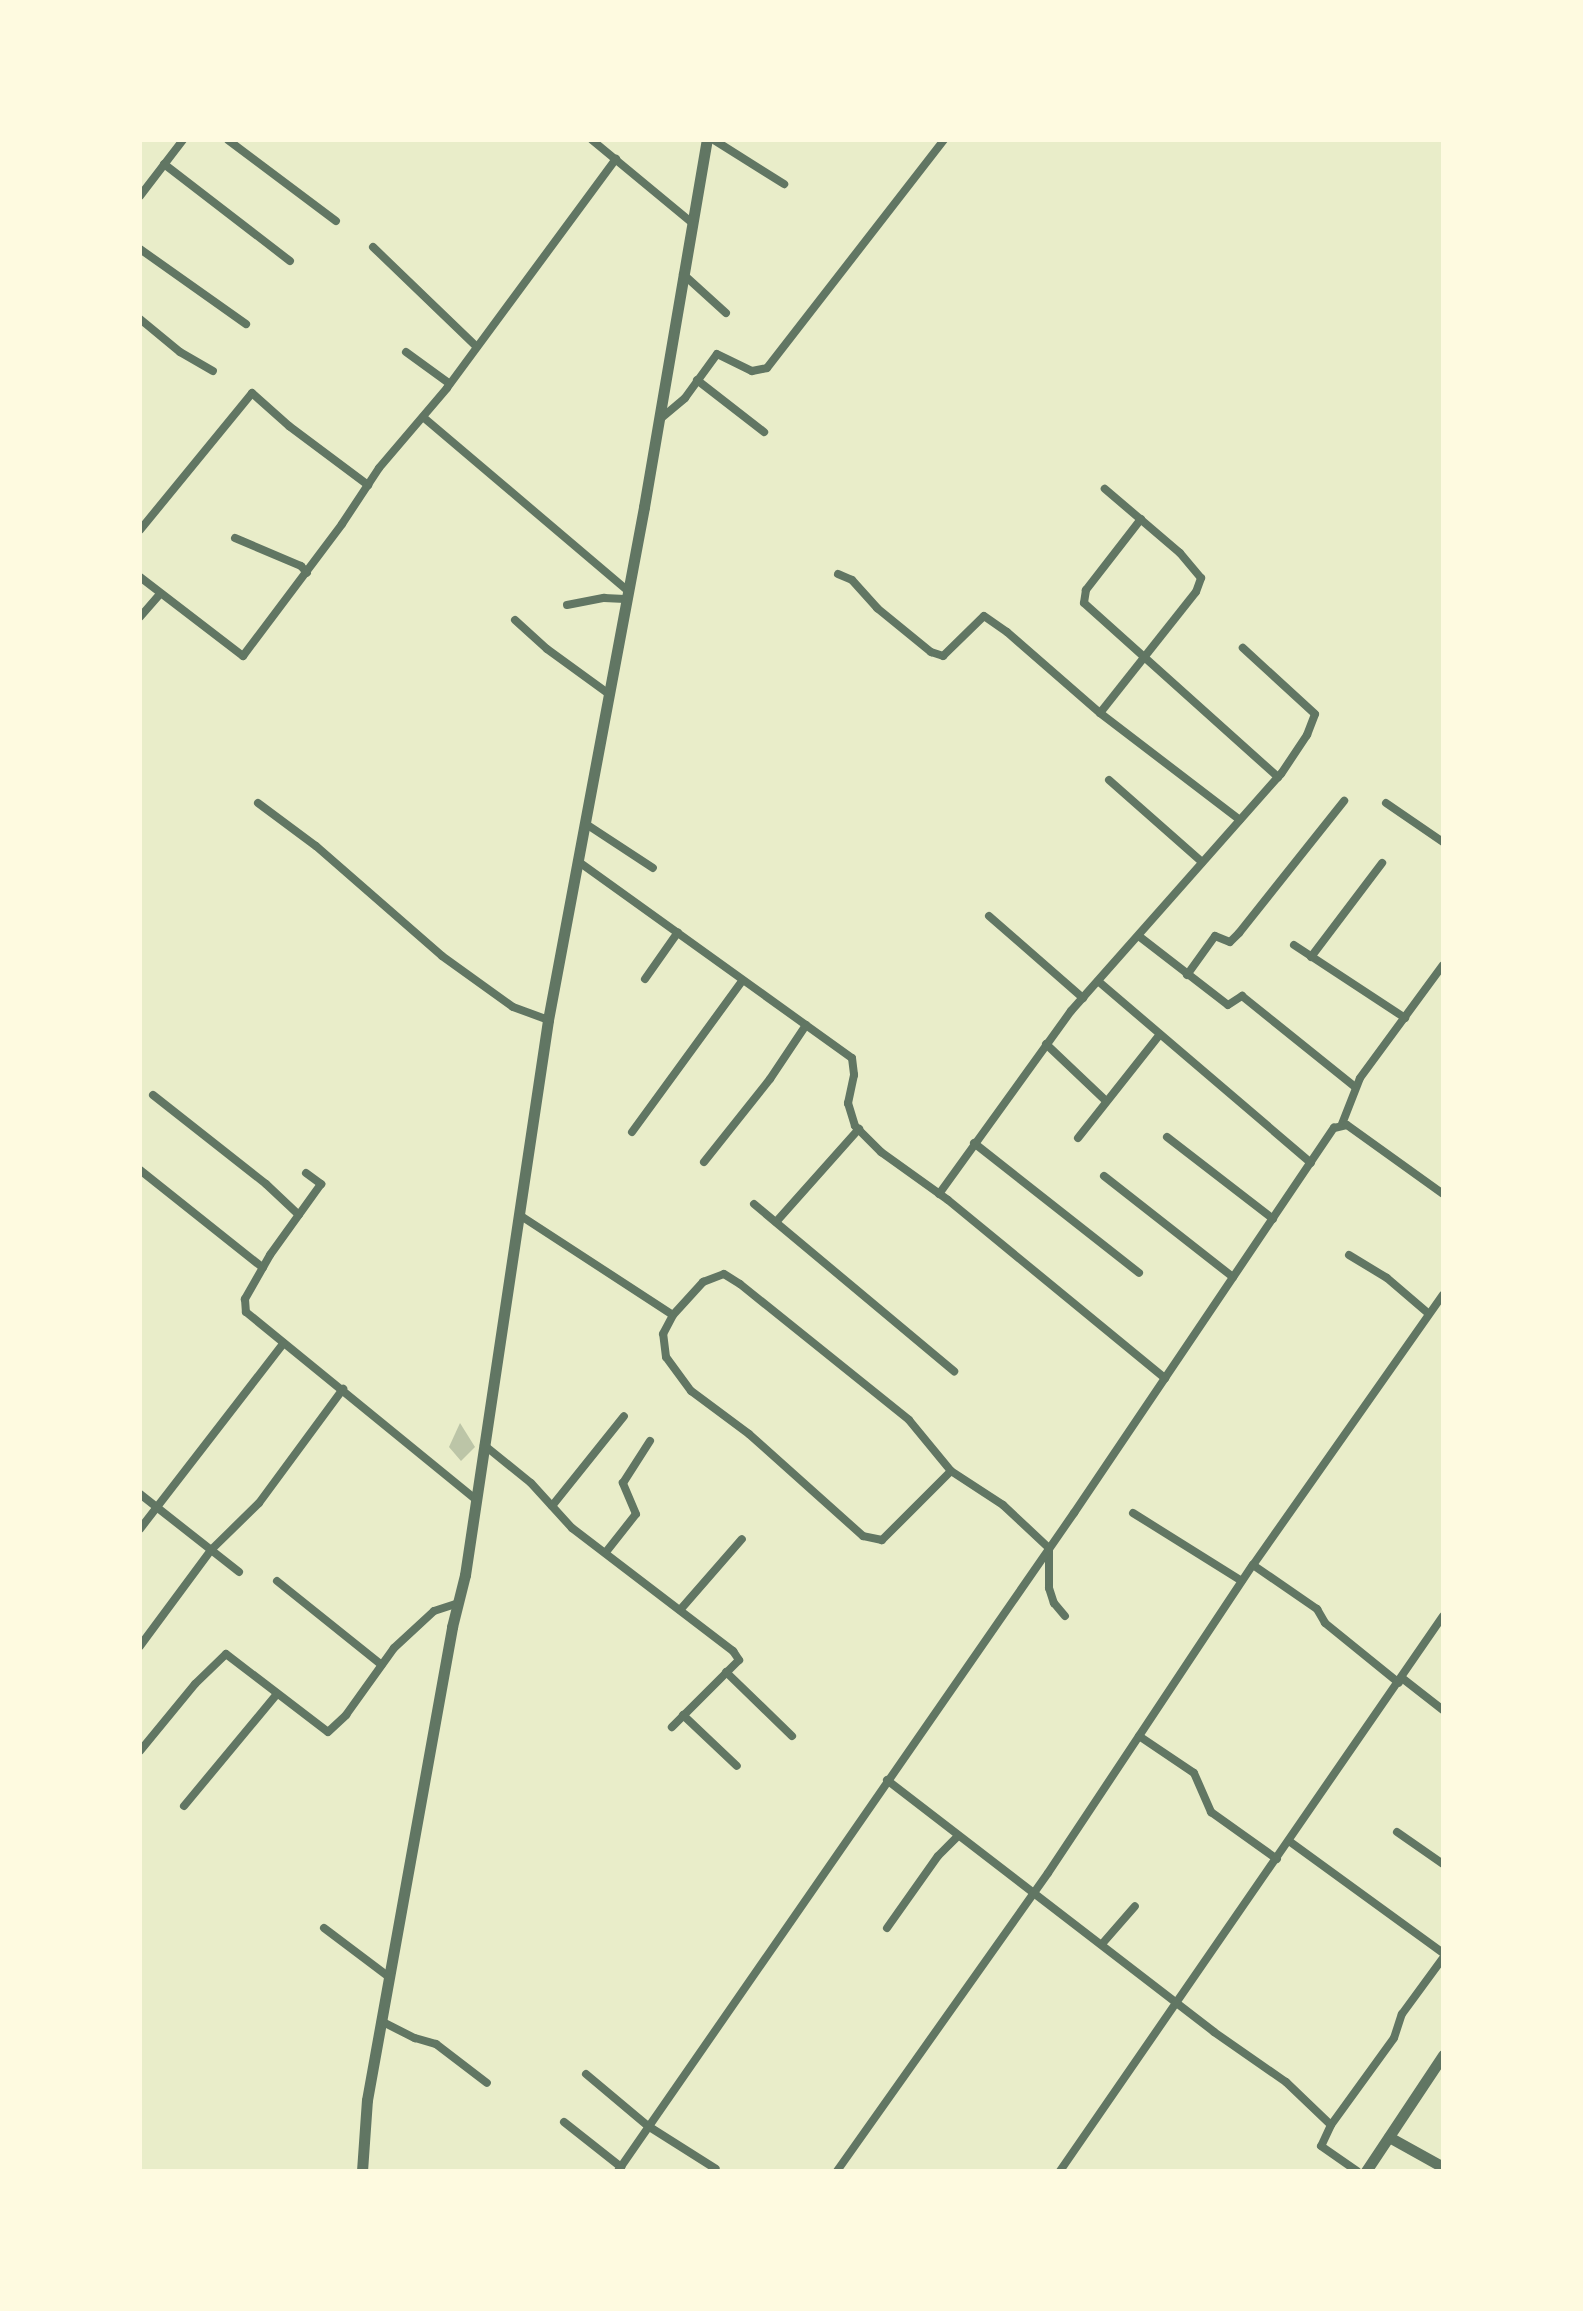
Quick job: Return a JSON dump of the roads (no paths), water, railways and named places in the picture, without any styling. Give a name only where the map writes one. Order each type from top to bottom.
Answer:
[{"type":"street","points":[[140,196],[183,140]]},
{"type":"street","points":[[228,140],[336,221]]},
{"type":"street","points":[[592,140],[691,222]]},
{"type":"street","points":[[362,2171],[367,2100],[465,1575],[548,1020],[586,824],[707,140]]},
{"type":"street","points":[[714,140],[784,184]]},
{"type":"street","points":[[658,420],[685,398],[717,354],[752,371],[767,368],[944,140]]},
{"type":"street","points":[[140,577],[243,656],[307,573],[368,485],[450,384],[616,159]]},
{"type":"street","points":[[164,164],[290,261]]},
{"type":"street","points":[[373,247],[477,347]]},
{"type":"street","points":[[140,249],[246,324]]},
{"type":"street","points":[[682,273],[726,313]]},
{"type":"street","points":[[140,319],[180,352],[213,371]]},
{"type":"street","points":[[406,352],[450,384]]},
{"type":"street","points":[[697,380],[764,432]]},
{"type":"street","points":[[140,530],[252,393],[289,426],[368,485]]},
{"type":"street","points":[[423,417],[626,594]]},
{"type":"street","points":[[1100,713],[1196,592],[1201,578],[1180,553],[1105,489]]},
{"type":"street","points":[[1141,519],[1083,597],[1084,603],[1278,777]]},
{"type":"street","points":[[235,538],[301,566],[307,573]]},
{"type":"street","points":[[838,574],[852,580],[877,608],[931,652],[943,656],[961,643],[984,616],[1007,632],[1100,713],[1240,820]]},
{"type":"street","points":[[140,617],[160,594]]},
{"type":"street","points":[[567,605],[626,594]]},
{"type":"street","points":[[515,620],[547,649],[609,694]]},
{"type":"street","points":[[939,1194],[1046,1044],[1278,777],[1307,735],[1315,714],[1243,648]]},
{"type":"street","points":[[1109,780],[1202,862]]},
{"type":"street","points":[[1187,975],[1215,936],[1230,942],[1239,933],[1344,801]]},
{"type":"street","points":[[258,803],[316,846],[442,956],[513,1007],[548,1020]]},
{"type":"street","points":[[1386,803],[1443,842]]},
{"type":"street","points":[[586,824],[653,868]]},
{"type":"street","points":[[579,862],[852,1058],[854,1075],[848,1103],[859,1129],[881,1152],[939,1194],[1165,1378]]},
{"type":"street","points":[[1311,957],[1382,863]]},
{"type":"street","points":[[989,916],[1083,998]]},
{"type":"street","points":[[645,979],[678,932]]},
{"type":"street","points":[[1140,937],[1228,1005],[1242,996],[1355,1087]]},
{"type":"street","points":[[1294,945],[1405,1018]]},
{"type":"street","points":[[564,2122],[619,2169],[1049,1548],[1334,1128],[1342,1124],[1355,1087],[1443,965]]},
{"type":"street","points":[[632,1132],[742,981]]},
{"type":"street","points":[[1098,981],[1311,1163]]},
{"type":"street","points":[[704,1162],[770,1079],[806,1025]]},
{"type":"street","points":[[1078,1138],[1160,1034]]},
{"type":"street","points":[[1046,1044],[1105,1100]]},
{"type":"street","points":[[153,1095],[266,1184],[299,1215]]},
{"type":"street","points":[[1342,1124],[1443,1194]]},
{"type":"street","points":[[776,1222],[859,1129]]},
{"type":"street","points":[[1167,1137],[1273,1219]]},
{"type":"street","points":[[974,1143],[1139,1273]]},
{"type":"street","points":[[140,1170],[263,1268]]},
{"type":"street","points":[[306,1173],[321,1184],[263,1268],[245,1299],[246,1312],[475,1499]]},
{"type":"street","points":[[1104,1176],[1233,1277]]},
{"type":"street","points":[[754,1204],[954,1371]]},
{"type":"street","points":[[521,1216],[673,1315]]},
{"type":"street","points":[[1349,1255],[1387,1278],[1429,1314]]},
{"type":"street","points":[[951,1471],[882,1540],[863,1536],[749,1434],[691,1391],[666,1357],[663,1334],[673,1315],[703,1282],[724,1274],[909,1420],[951,1471],[1003,1505],[1049,1548],[1049,1588],[1054,1603],[1065,1616]]},
{"type":"street","points":[[837,2171],[1034,1892],[1242,1581],[1443,1295]]},
{"type":"street","points":[[140,1529],[284,1343]]},
{"type":"street","points":[[140,1646],[211,1550],[259,1503],[343,1389]]},
{"type":"street","points":[[552,1506],[624,1416]]},
{"type":"street","points":[[606,1552],[636,1514],[623,1483],[650,1441]]},
{"type":"street","points":[[484,1445],[531,1483],[572,1528],[733,1651],[739,1660],[672,1727]]},
{"type":"street","points":[[140,1494],[239,1572]]},
{"type":"street","points":[[1133,1513],[1242,1581]]},
{"type":"street","points":[[680,1610],[742,1539]]},
{"type":"street","points":[[1253,1565],[1317,1609],[1325,1623],[1443,1710]]},
{"type":"street","points":[[277,1581],[382,1665]]},
{"type":"street","points":[[140,1751],[195,1684],[226,1654],[240,1661],[277,1694],[328,1732],[346,1715],[382,1665],[434,1611],[458,1603]]},
{"type":"street","points":[[1064,2169],[1443,1616]]},
{"type":"street","points":[[726,1672],[792,1736]]},
{"type":"street","points":[[184,1806],[277,1694]]},
{"type":"street","points":[[683,1715],[737,1766]]},
{"type":"street","points":[[1139,1736],[1194,1773],[1211,1812],[1277,1859]]},
{"type":"street","points":[[887,1780],[957,1837],[1286,2082],[1331,2125]]},
{"type":"street","points":[[1397,1832],[1443,1864]]},
{"type":"street","points":[[887,1928],[938,1856],[957,1837]]},
{"type":"street","points":[[1289,1841],[1443,1956],[1402,2014],[1394,2038],[1331,2125],[1321,2146],[1357,2171]]},
{"type":"street","points":[[1102,1944],[1135,1906]]},
{"type":"street","points":[[324,1928],[389,1977]]},
{"type":"street","points":[[381,2021],[415,2038],[436,2044],[487,2083]]},
{"type":"street","points":[[1366,2171],[1443,2055]]},
{"type":"street","points":[[586,2074],[648,2126],[716,2169]]},
{"type":"street","points":[[1389,2137],[1443,2167]]}]
